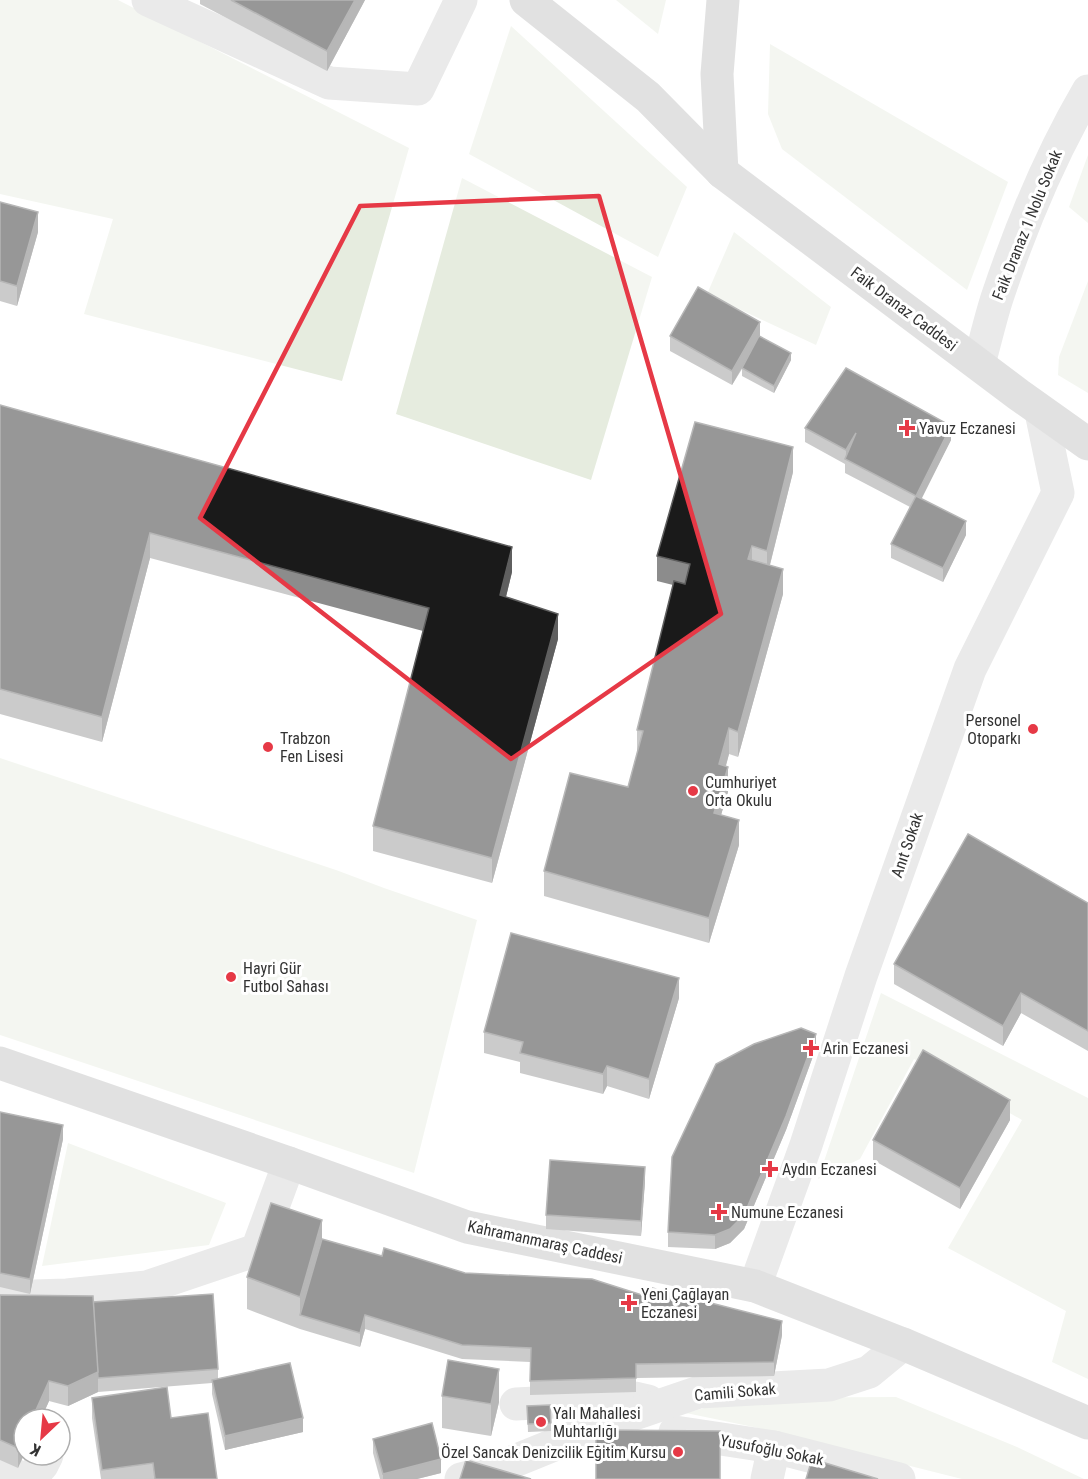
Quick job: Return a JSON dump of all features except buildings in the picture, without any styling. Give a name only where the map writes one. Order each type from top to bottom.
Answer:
[{"type":"street","points":[[148,0],[329,82],[418,89],[461,0]]},
{"type":"street","name":"Faik Dranaz Caddesi","points":[[526,0],[648,97],[722,172],[1041,412],[1088,444]]},
{"type":"street","points":[[722,172],[717,74],[723,0]]},
{"type":"street","name":"Faik Dranaz 1 Nolu Sokak","points":[[979,364],[996,300],[1022,229],[1048,167],[1088,91]]},
{"type":"street","name":"Anıt Sokak","points":[[755,1286],[970,669],[1058,494],[1041,412]]},
{"type":"street","name":"Kahramanmaraş Caddesi","points":[[0,1063],[289,1162],[467,1227],[755,1286],[903,1344],[1088,1424]]},
{"type":"street","points":[[0,1297],[67,1295],[147,1287],[257,1250],[289,1162]]},
{"type":"street","name":"Camili Sokak","points":[[461,1479],[485,1473],[608,1423],[699,1392],[829,1385],[869,1372],[903,1344]]},
{"type":"street","points":[[516,1404],[635,1398],[664,1404]]},
{"type":"street","name":"Yusufoğlu Sokak","points":[[608,1423],[774,1447],[899,1479]]},
{"type":"street","points":[[767,1479],[774,1447]]},
{"type":"street","points":[[0,1470],[28,1479],[40,1467]]},
{"type":"highlighted area","points":[[599,196],[721,614],[511,759],[200,518],[360,206]]},
{"type":"shaded area","points":[[0,0],[118,0],[409,148],[342,381],[84,314],[113,219],[0,194]]},
{"type":"shaded area","points":[[616,0],[666,0],[658,34]]},
{"type":"shaded area","points":[[511,26],[687,187],[658,257],[469,154]]},
{"type":"shaded area","points":[[770,44],[1008,182],[967,290],[782,149],[768,114]]},
{"type":"shaded area","points":[[1088,155],[1088,223],[1069,207]]},
{"type":"shaded area","points":[[462,178],[652,277],[591,480],[396,414]]},
{"type":"shaded area","points":[[734,232],[831,307],[816,345],[707,294]]},
{"type":"shaded area","points":[[1088,281],[1088,393],[1058,375],[1059,357]]},
{"type":"shaded area","name":"Hayri Gür Futbol Sahası","points":[[0,758],[336,870],[477,920],[414,1173],[0,1035]]},
{"type":"shaded area","points":[[881,993],[1088,1098],[1088,1379],[1052,1362],[1066,1311],[948,1248],[1022,1120],[914,1059],[860,1159],[818,1179]]},
{"type":"shaded area","points":[[68,1143],[226,1203],[209,1245],[42,1266]]},
{"type":"shaded area","points":[[896,1397],[1017,1447],[1084,1479],[962,1479],[763,1429],[686,1413],[741,1398]]},
{"type":"place","name":"Yavuz Eczanesi","points":[[907,428]]},
{"type":"place","name":"Personel Otoparkı","points":[[1033,729]]},
{"type":"place","name":"Trabzon Fen Lisesi","points":[[268,747]]},
{"type":"place","name":"Cumhuriyet Orta Okulu","points":[[693,791]]},
{"type":"place","name":"Hayri Gür Futbol Sahası","points":[[231,977]]},
{"type":"place","name":"Arin Eczanesi","points":[[811,1048]]},
{"type":"place","name":"Aydın Eczanesi","points":[[770,1169]]},
{"type":"place","name":"Numune Eczanesi","points":[[719,1212]]},
{"type":"place","name":"Yeni Çağlayan Eczanesi","points":[[629,1303]]},
{"type":"place","name":"Yalı Mahallesi Muhtarlığı","points":[[541,1422]]},
{"type":"place","name":"Özel Sancak Denizcilik Eğitim Kursu","points":[[678,1452]]}]
